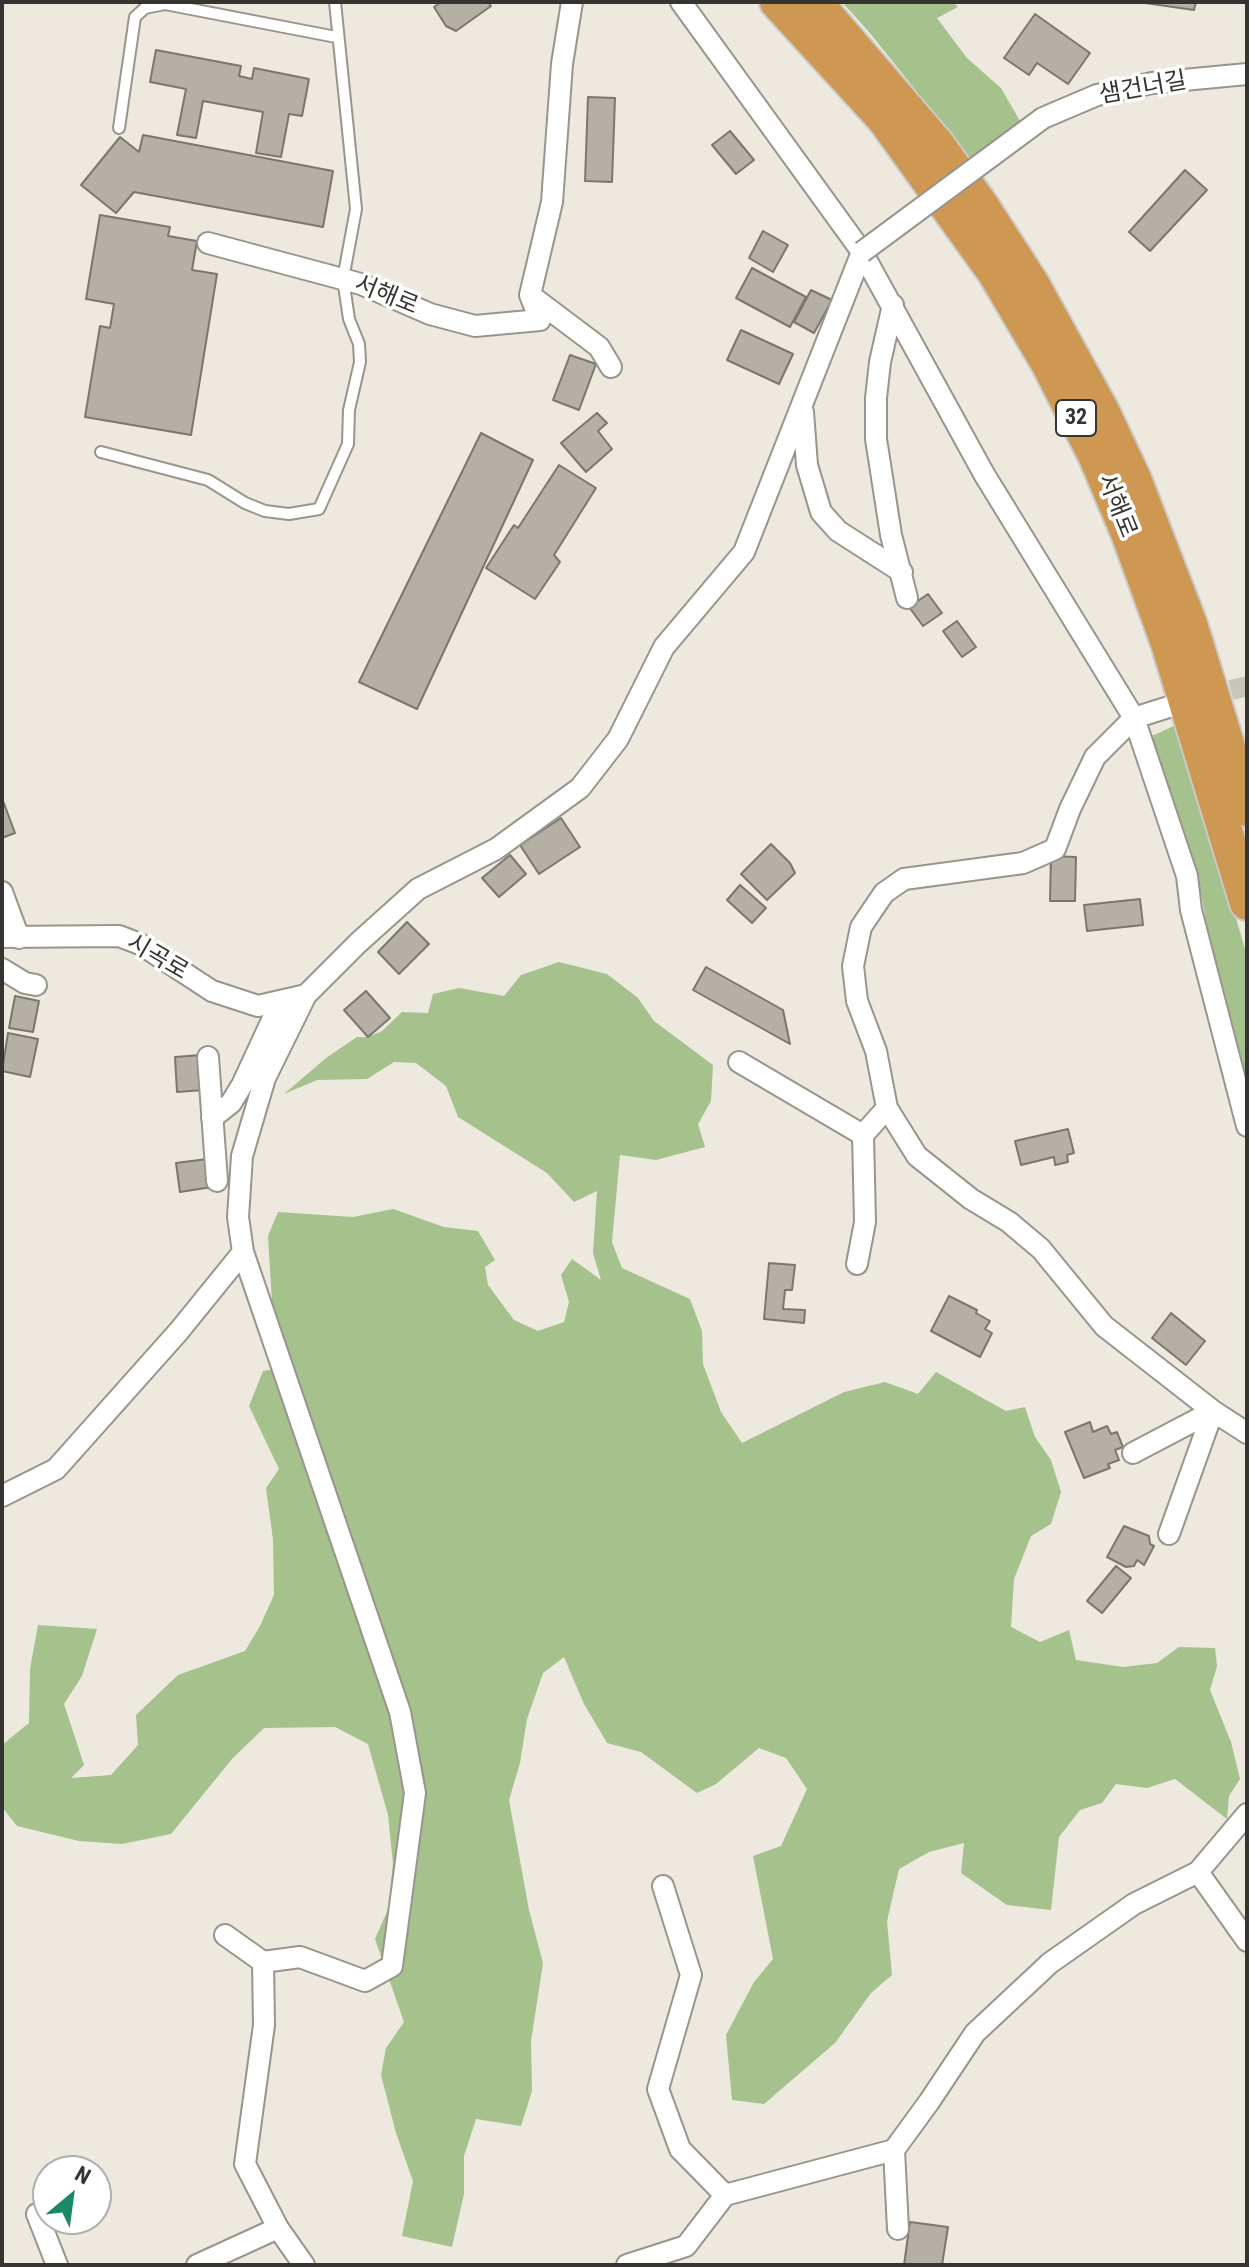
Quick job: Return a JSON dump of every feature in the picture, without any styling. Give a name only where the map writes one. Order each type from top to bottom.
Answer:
[{"type":"highway","name":"서해로","points":[[777,2],[885,120],[995,273],[1048,363],[1095,455],[1128,533],[1168,643],[1247,903]]},
{"type":"highway","name":"서해로","points":[[815,2],[936,143],[981,205],[1032,284],[1095,398],[1134,479],[1190,624],[1247,809]]},
{"type":"street","name":"서해로","points":[[208,243],[361,284],[430,314],[475,326],[540,320],[530,295],[552,202],[562,64],[572,2]]},
{"type":"street","points":[[681,2],[862,252],[984,474],[1134,718],[1187,876],[1191,910],[1247,1126]]},
{"type":"street","name":"샘건너길","points":[[862,252],[1043,118],[1097,95],[1152,83],[1247,74]]},
{"type":"street","points":[[225,1935],[263,1962],[300,1957],[365,1981],[392,1966],[415,1793],[400,1712],[243,1252],[238,1217],[242,1156],[265,1078],[306,995],[358,943],[418,889],[496,849],[580,788],[618,739],[664,647],[744,552],[862,252]]},
{"type":"street","points":[[530,295],[599,347],[611,367]]},
{"type":"street","points":[[893,305],[880,362],[876,439],[891,535],[907,598]]},
{"type":"street","points":[[802,404],[807,465],[821,512],[838,531],[902,572]]},
{"type":"street","points":[[1175,705],[1134,718],[1095,757],[1055,849],[1023,863],[904,879],[884,893],[861,927],[853,966],[857,1001],[876,1051],[887,1108],[917,1156],[1041,1249],[1104,1326],[1213,1411],[1247,1433]]},
{"type":"street","points":[[2,892],[7,940]]},
{"type":"street","name":"시곡로","points":[[7,940],[119,936],[140,944],[212,991],[258,1006],[306,995]]},
{"type":"street","points":[[2,969],[25,983],[36,985]]},
{"type":"street","points":[[212,1118],[222,1113],[237,1094],[281,1001]]},
{"type":"street","points":[[208,1057],[217,1181]]},
{"type":"street","points":[[739,1062],[863,1135]]},
{"type":"street","points":[[857,1264],[865,1222],[863,1135],[887,1108]]},
{"type":"street","points":[[2,1496],[56,1469],[179,1331],[243,1252]]},
{"type":"street","points":[[1133,1453],[1213,1411]]},
{"type":"street","points":[[1169,1534],[1213,1411]]},
{"type":"street","points":[[627,2265],[686,2246],[725,2195],[894,2150],[975,2033],[1050,1963],[1134,1904],[1198,1872],[1247,1814]]},
{"type":"street","points":[[1198,1872],[1247,1941]]},
{"type":"street","points":[[663,1886],[691,1975],[658,2089],[680,2149],[725,2195]]},
{"type":"street","points":[[263,1962],[264,2025],[245,2164],[278,2228],[304,2265]]},
{"type":"street","points":[[894,2150],[898,2229]]},
{"type":"street","points":[[197,2265],[278,2228]]},
{"type":"street","points":[[45,2235],[57,2265]]},
{"type":"lane","points":[[101,452],[208,480],[245,503],[265,511],[289,514],[319,509],[348,444],[349,410],[360,362],[359,344],[349,319],[343,279],[356,209],[343,70],[336,37],[335,2]]},
{"type":"lane","points":[[119,128],[135,17],[145,8],[165,4],[336,37]]},
{"type":"green space","points":[[842,2],[953,2],[958,7],[937,18],[967,58],[1001,88],[1020,121],[970,158]]},
{"type":"green space","points":[[1176,725],[1200,794],[1247,956],[1247,1098],[1213,962],[1199,882],[1147,738]]},
{"type":"green space","points":[[559,962],[607,974],[638,998],[654,1021],[713,1065],[711,1101],[698,1124],[705,1147],[656,1160],[620,1155],[612,1242],[622,1268],[690,1299],[702,1331],[703,1364],[721,1412],[742,1443],[844,1392],[885,1382],[918,1394],[936,1372],[1006,1411],[1025,1407],[1035,1437],[1051,1460],[1061,1492],[1051,1524],[1031,1536],[1014,1579],[1011,1627],[1040,1642],[1069,1630],[1076,1660],[1123,1667],[1157,1663],[1179,1647],[1215,1648],[1217,1666],[1210,1690],[1231,1742],[1240,1779],[1229,1796],[1227,1819],[1175,1779],[1147,1788],[1116,1784],[1102,1803],[1080,1810],[1059,1837],[1051,1910],[1007,1905],[961,1873],[964,1843],[929,1852],[899,1869],[887,1921],[892,1975],[871,1993],[835,2043],[764,2104],[732,2100],[726,2035],[754,1982],[773,1959],[753,1856],[781,1846],[807,1789],[786,1758],[759,1748],[716,1784],[697,1793],[641,1752],[607,1743],[584,1704],[564,1657],[543,1673],[527,1719],[520,1763],[509,1800],[529,1910],[543,1963],[531,2041],[532,2091],[521,2126],[476,2119],[464,2156],[464,2194],[452,2247],[402,2236],[413,2181],[396,2133],[381,2075],[386,2048],[404,2022],[375,1939],[389,1907],[393,1864],[388,1815],[368,1744],[335,1727],[264,1728],[232,1759],[171,1834],[122,1844],[79,1841],[17,1826],[2,1807],[2,1745],[29,1723],[30,1669],[38,1625],[97,1629],[82,1676],[64,1704],[84,1765],[71,1778],[111,1775],[138,1745],[136,1715],[178,1675],[245,1651],[260,1626],[274,1595],[273,1540],[266,1488],[279,1469],[249,1406],[263,1371],[276,1369],[268,1236],[278,1212],[353,1217],[393,1209],[444,1227],[478,1231],[495,1260],[485,1267],[488,1285],[514,1320],[538,1331],[564,1322],[569,1302],[561,1275],[572,1259],[601,1280],[593,1253],[597,1191],[574,1202],[547,1173],[458,1117],[446,1086],[416,1063],[394,1062],[367,1079],[317,1080],[284,1094],[326,1058],[357,1037],[368,1037],[382,1031],[402,1012],[428,1013],[433,994],[459,988],[504,996],[521,975]]},
{"type":"building","points":[[441,2],[488,2],[491,6],[456,31],[446,26],[434,7]]},
{"type":"building","points":[[1138,2],[1196,2],[1194,10]]},
{"type":"building","points":[[1035,14],[1090,53],[1068,84],[1037,63],[1029,75],[1004,58]]},
{"type":"building","points":[[156,50],[241,66],[239,76],[252,79],[254,68],[309,79],[302,116],[289,114],[281,157],[256,153],[263,112],[203,101],[196,138],[177,135],[186,89],[150,82]]},
{"type":"building","points":[[588,97],[615,98],[612,182],[585,181]]},
{"type":"building","points":[[730,131],[754,160],[736,174],[712,145]]},
{"type":"building","points":[[143,135],[333,171],[323,227],[134,192],[116,213],[81,185],[120,137],[139,152]]},
{"type":"building","points":[[1185,170],[1207,190],[1150,251],[1129,232]]},
{"type":"building","points":[[100,215],[170,227],[168,236],[197,241],[192,270],[217,274],[191,435],[85,417],[100,326],[110,328],[114,304],[86,299]]},
{"type":"building","points":[[763,231],[788,245],[773,272],[749,258]]},
{"type":"building","points":[[752,268],[806,297],[790,327],[736,298]]},
{"type":"building","points":[[811,290],[832,300],[814,333],[794,322]]},
{"type":"building","points":[[741,330],[793,354],[779,384],[727,360]]},
{"type":"building","points":[[570,355],[596,364],[579,410],[553,400]]},
{"type":"building","points":[[597,413],[607,423],[598,431],[612,449],[586,472],[561,443]]},
{"type":"building","points":[[481,433],[533,460],[417,709],[359,682]]},
{"type":"building","points":[[559,465],[596,488],[554,555],[560,562],[535,599],[486,568],[514,525],[518,528]]},
{"type":"building","points":[[928,594],[942,613],[923,626],[909,607]]},
{"type":"building","points":[[957,621],[976,647],[962,657],[943,631]]},
{"type":"building","points":[[2,798],[15,833],[2,838]]},
{"type":"building","points":[[561,818],[580,847],[539,874],[520,845]]},
{"type":"building","points":[[771,844],[790,863],[795,873],[767,900],[741,874]]},
{"type":"building","points":[[510,855],[526,874],[499,897],[482,878]]},
{"type":"building","points":[[1051,856],[1076,857],[1075,901],[1050,901]]},
{"type":"building","points":[[740,885],[766,908],[752,923],[727,900]]},
{"type":"building","points":[[1140,899],[1143,925],[1087,931],[1084,905]]},
{"type":"building","points":[[407,922],[429,944],[399,974],[378,952]]},
{"type":"building","points":[[706,967],[783,1010],[790,1044],[693,990]]},
{"type":"building","points":[[366,991],[390,1018],[368,1037],[344,1010]]},
{"type":"building","points":[[15,996],[39,1001],[33,1032],[9,1028]]},
{"type":"building","points":[[8,1033],[38,1039],[30,1077],[2,1071]]},
{"type":"building","points":[[201,1055],[204,1090],[177,1092],[175,1057]]},
{"type":"building","points":[[1068,1129],[1074,1153],[1067,1155],[1068,1162],[1055,1165],[1054,1157],[1021,1165],[1015,1141]]},
{"type":"building","points":[[207,1159],[212,1187],[180,1192],[176,1163]]},
{"type":"building","points":[[769,1263],[795,1265],[792,1290],[785,1290],[783,1309],[805,1310],[804,1323],[764,1319]]},
{"type":"building","points":[[949,1296],[977,1310],[976,1313],[990,1321],[985,1329],[992,1333],[980,1357],[931,1331]]},
{"type":"building","points":[[1171,1313],[1205,1341],[1186,1365],[1152,1338]]},
{"type":"building","points":[[1090,1422],[1093,1432],[1107,1426],[1111,1434],[1117,1432],[1123,1447],[1115,1450],[1119,1460],[1108,1464],[1110,1468],[1084,1478],[1065,1432]]},
{"type":"building","points":[[1124,1526],[1149,1536],[1150,1544],[1154,1546],[1144,1565],[1137,1560],[1134,1566],[1126,1567],[1107,1557]]},
{"type":"building","points":[[1116,1566],[1131,1578],[1102,1613],[1087,1601]]},
{"type":"building","points":[[910,2222],[948,2227],[942,2265],[904,2265]]},
{"type":"tunnel","points":[[1202,698],[1247,686]]}]
